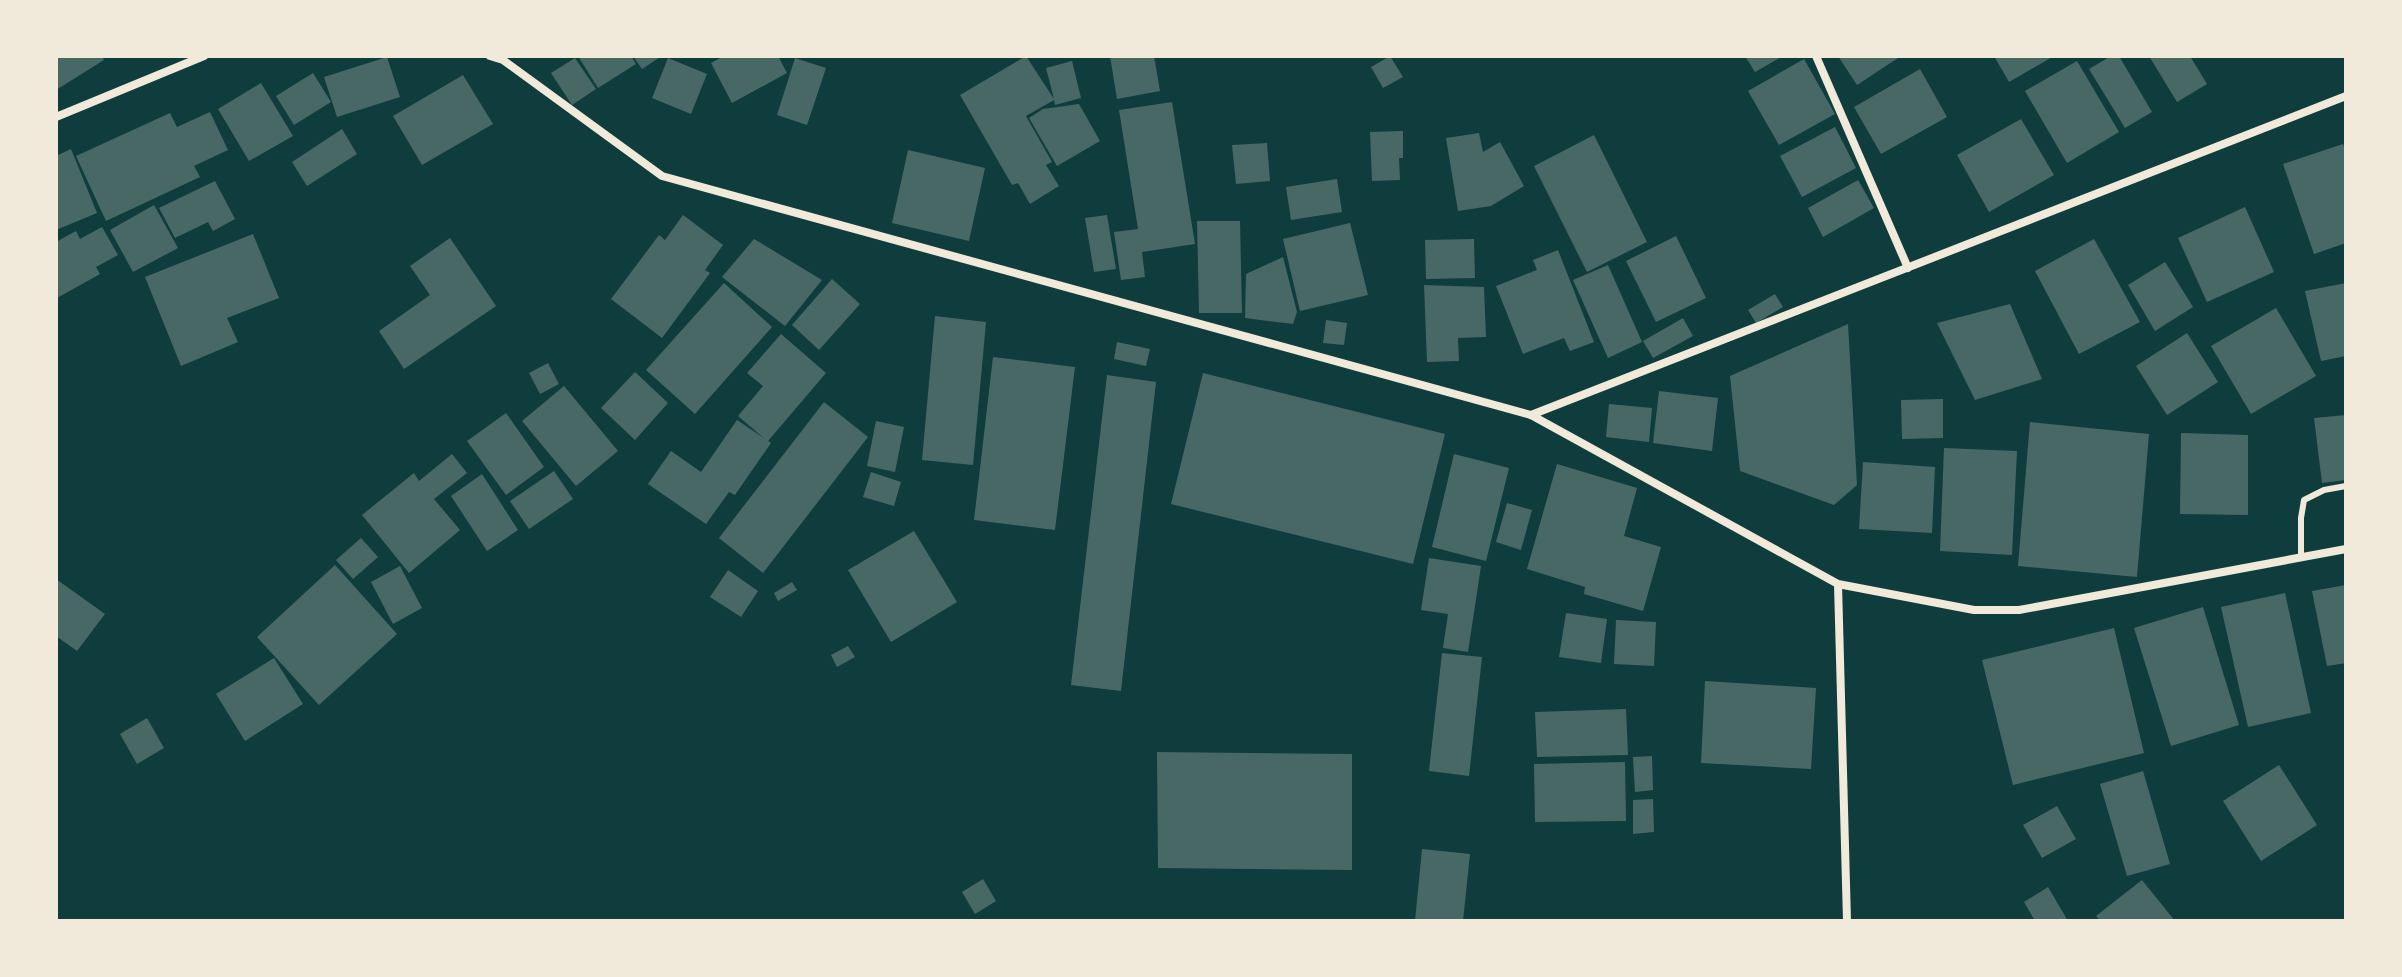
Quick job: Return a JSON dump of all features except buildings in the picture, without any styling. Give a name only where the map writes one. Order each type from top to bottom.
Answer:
[{"type":"street","points":[[56,117],[204,56]]},
{"type":"street","points":[[490,56],[503,60],[662,176],[1531,415],[1838,584],[1974,610],[2019,610],[2346,549]]},
{"type":"street","points":[[503,60],[513,56]]},
{"type":"street","points":[[1816,56],[1908,268]]},
{"type":"street","points":[[1531,415],[2346,96]]},
{"type":"street","points":[[1838,584],[1847,921]]},
{"type":"lane","points":[[2301,558],[2304,500],[2324,490],[2346,486]]}]
